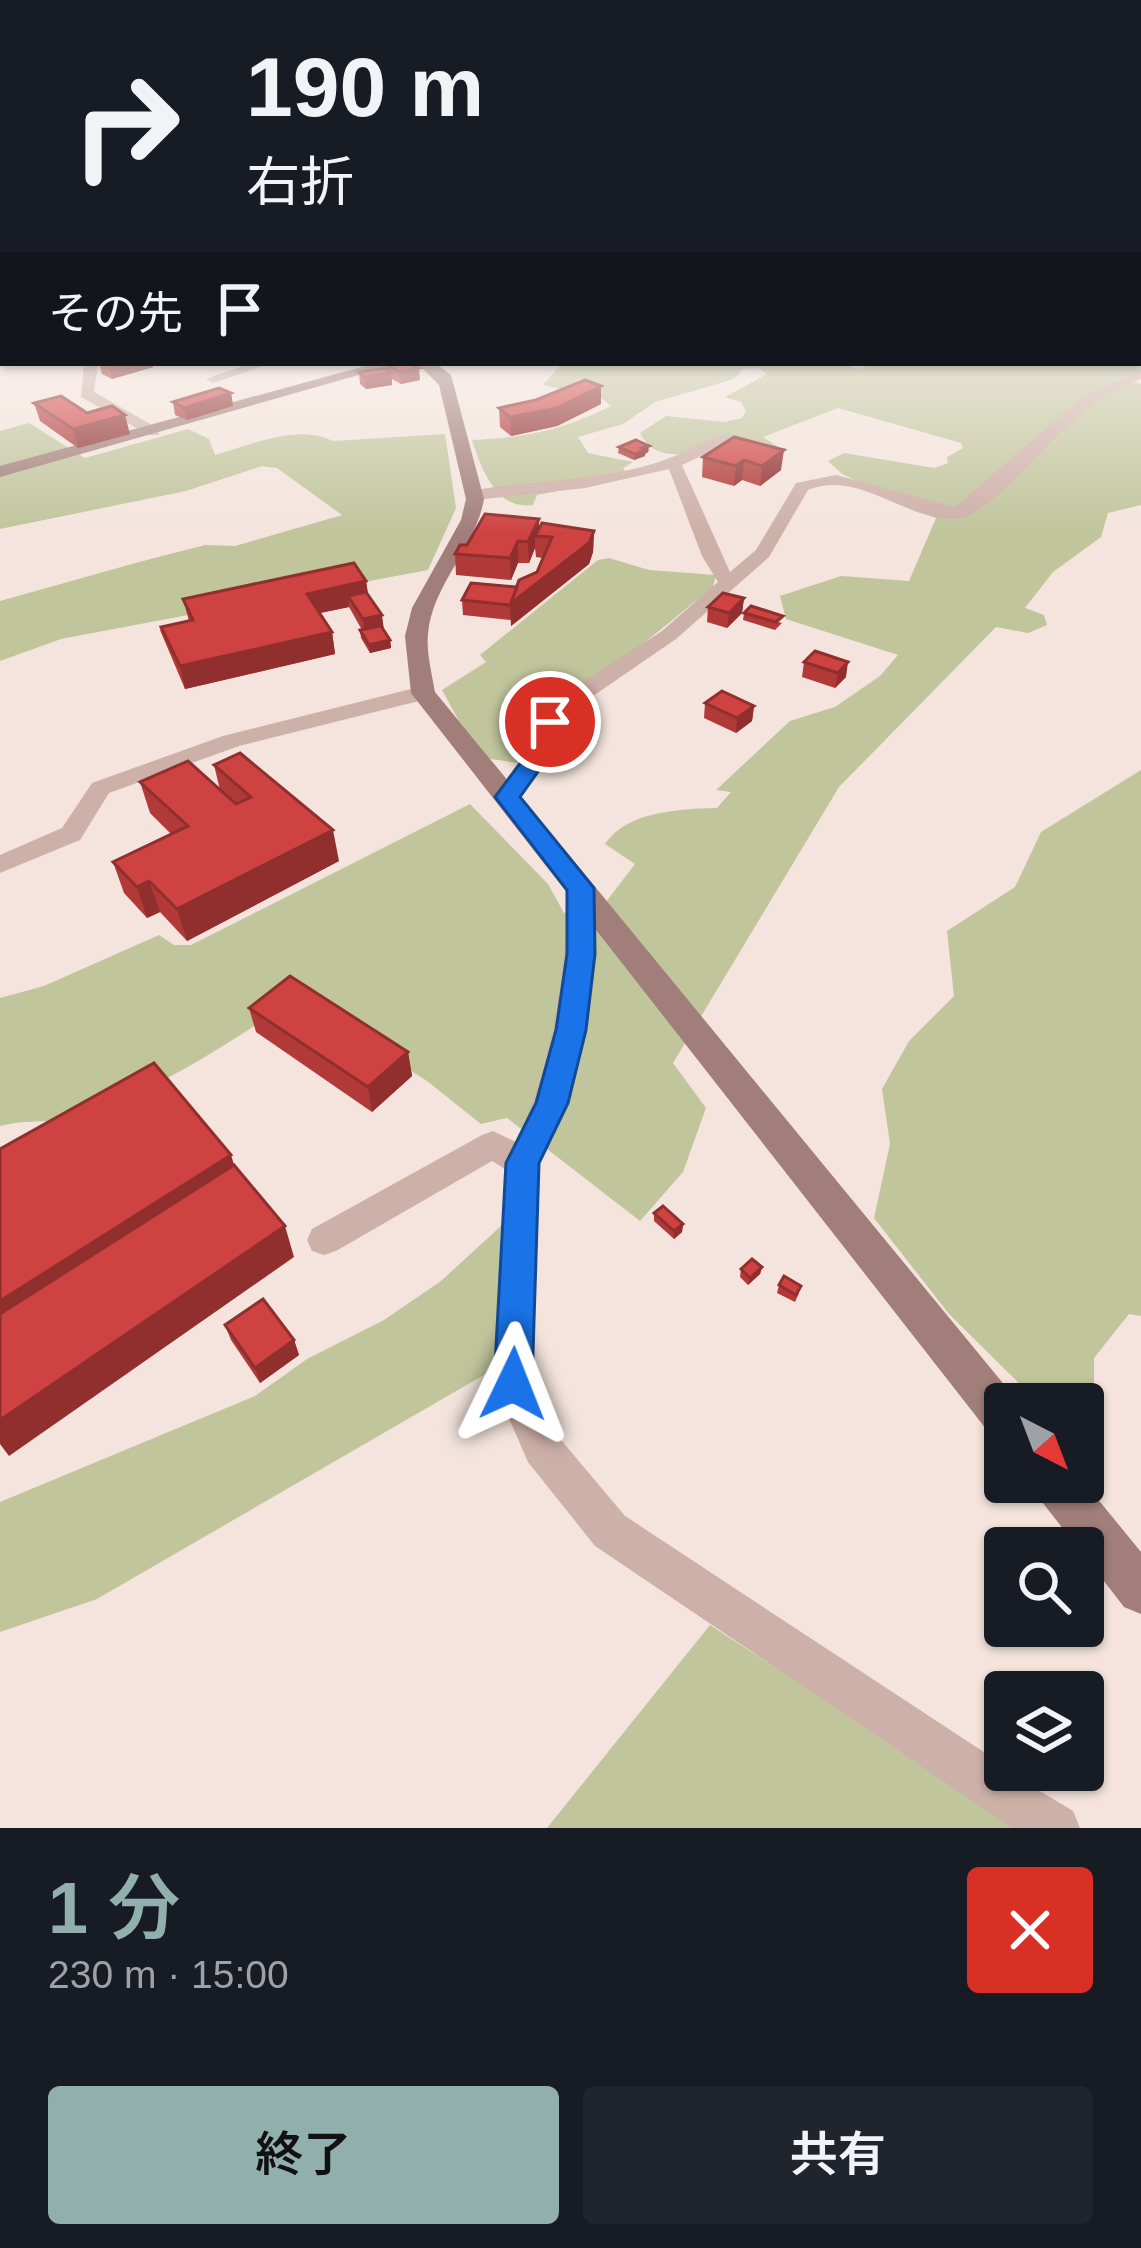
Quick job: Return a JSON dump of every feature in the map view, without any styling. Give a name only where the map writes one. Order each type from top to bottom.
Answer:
[{"type":"street","points":[[91,366],[86,394],[154,432]]},
{"type":"street","points":[[213,379],[255,366]]},
{"type":"street","points":[[0,472],[383,366]]},
{"type":"street","points":[[430,366],[443,375],[475,495],[471,520],[439,571],[423,608],[416,636],[423,693],[984,1393]]},
{"type":"street","points":[[508,797],[536,759],[550,722],[585,691],[668,635],[764,553],[802,487],[811,481],[850,484],[958,513],[1074,413],[1112,386],[1141,374]]},
{"type":"street","points":[[475,495],[584,483],[673,463],[727,438]]},
{"type":"street","points":[[673,463],[689,482],[717,571],[729,583]]},
{"type":"street","points":[[0,865],[71,834],[100,788],[231,741],[423,693]]},
{"type":"street","points":[[581,888],[581,954],[571,1030],[552,1103],[522,1163],[513,1384],[542,1448],[610,1531],[1056,1828]]},
{"type":"street","points":[[323,1240],[493,1144],[522,1163]]},
{"type":"street","points":[[1072,1503],[1141,1590]]},
{"type":"green space","points":[[559,366],[1141,366],[1141,372],[1120,378],[1141,384],[1141,505],[1108,513],[1101,537],[1053,572],[1025,608],[1044,615],[1047,625],[1028,633],[996,627],[839,787],[673,1063],[706,1108],[683,1172],[640,1221],[507,1118],[481,1124],[427,1081],[296,997],[197,1062],[117,1103],[81,1117],[0,1126],[0,998],[44,986],[159,935],[174,945],[191,945],[470,804],[548,884],[564,913],[606,902],[635,864],[605,844],[615,833],[655,814],[717,808],[731,792],[716,790],[790,721],[835,707],[880,676],[898,655],[786,619],[780,596],[841,576],[909,581],[936,518],[842,474],[828,461],[844,453],[934,468],[948,463],[947,457],[963,448],[961,443],[838,408],[763,437],[786,452],[738,446],[671,454],[649,445],[640,433],[666,416],[724,422],[742,418],[746,411],[741,402],[725,397],[767,374],[758,368],[743,369],[734,379],[655,402],[623,424],[578,437],[588,453],[633,462],[623,468],[629,477],[537,495],[533,505],[520,505],[500,495],[472,440],[543,431],[611,406],[600,397],[543,385]]},
{"type":"green space","points":[[29,423],[85,458],[188,429],[209,439],[215,455],[290,435],[333,441],[445,434],[456,508],[428,570],[61,639],[0,661],[0,601],[205,545],[235,546],[342,515],[277,468],[262,466],[186,491],[0,529],[0,431]]},
{"type":"green space","points":[[609,558],[649,570],[716,575],[713,587],[633,652],[519,763],[490,759],[459,721],[442,690],[486,662],[480,655],[598,560]]},
{"type":"green space","points":[[1141,770],[1141,1316],[1129,1314],[1094,1358],[1094,1383],[1019,1383],[949,1314],[874,1218],[890,1144],[882,1089],[909,1041],[954,996],[947,931],[1015,887],[1041,832]]},
{"type":"green space","points":[[501,1226],[496,1368],[97,1599],[0,1632],[0,1502],[255,1396],[307,1359],[384,1320],[441,1281]]},
{"type":"green space","points":[[710,1625],[1021,1828],[547,1828]]},
{"type":"building","points":[[390,366],[419,368],[399,372]]},
{"type":"building","points":[[386,368],[391,373],[364,377],[359,372]]},
{"type":"building","points":[[585,380],[601,386],[557,408],[510,417],[499,408],[536,400]]},
{"type":"building","points":[[219,388],[231,393],[184,408],[173,402]]},
{"type":"building","points":[[61,396],[87,413],[112,406],[125,415],[73,429],[34,403]]},
{"type":"building","points":[[734,437],[784,450],[762,466],[744,460],[736,466],[703,457]]},
{"type":"building","points":[[636,440],[649,446],[635,454],[619,447]]},
{"type":"building","points":[[485,514],[539,519],[528,542],[518,541],[510,558],[455,554],[460,545],[467,545]]},
{"type":"building","points":[[542,523],[594,531],[589,543],[510,604],[519,580],[537,572],[552,537],[535,536]]},
{"type":"building","points":[[354,563],[366,581],[307,594],[332,632],[180,666],[161,627],[193,620],[183,599]]},
{"type":"building","points":[[471,583],[517,587],[510,605],[462,600]]},
{"type":"building","points":[[366,592],[382,615],[363,619],[348,596]]},
{"type":"building","points":[[723,593],[744,598],[729,613],[708,607]]},
{"type":"building","points":[[751,606],[783,616],[776,622],[744,613]]},
{"type":"building","points":[[381,626],[390,640],[369,645],[360,630]]},
{"type":"building","points":[[815,651],[848,662],[838,673],[804,662]]},
{"type":"building","points":[[722,691],[754,706],[737,718],[705,703]]},
{"type":"building","points":[[240,753],[333,830],[177,909],[149,881],[137,887],[113,862],[188,826],[140,782],[188,761],[236,804],[251,797],[214,765]]},
{"type":"building","points":[[290,976],[408,1052],[368,1087],[249,1008]]},
{"type":"building","points":[[154,1063],[231,1155],[0,1301],[0,1149]]},
{"type":"building","points":[[234,1165],[285,1226],[0,1420],[0,1314]]},
{"type":"building","points":[[663,1206],[683,1224],[674,1231],[654,1213]]},
{"type":"building","points":[[752,1259],[762,1267],[750,1278],[741,1269]]},
{"type":"building","points":[[784,1276],[801,1286],[796,1295],[779,1285]]},
{"type":"building","points":[[263,1299],[294,1340],[255,1368],[225,1325]]},
{"type":"route","points":[[513,1384],[522,1163],[552,1103],[571,1030],[581,954],[581,888],[508,797],[536,759],[550,722]]}]
